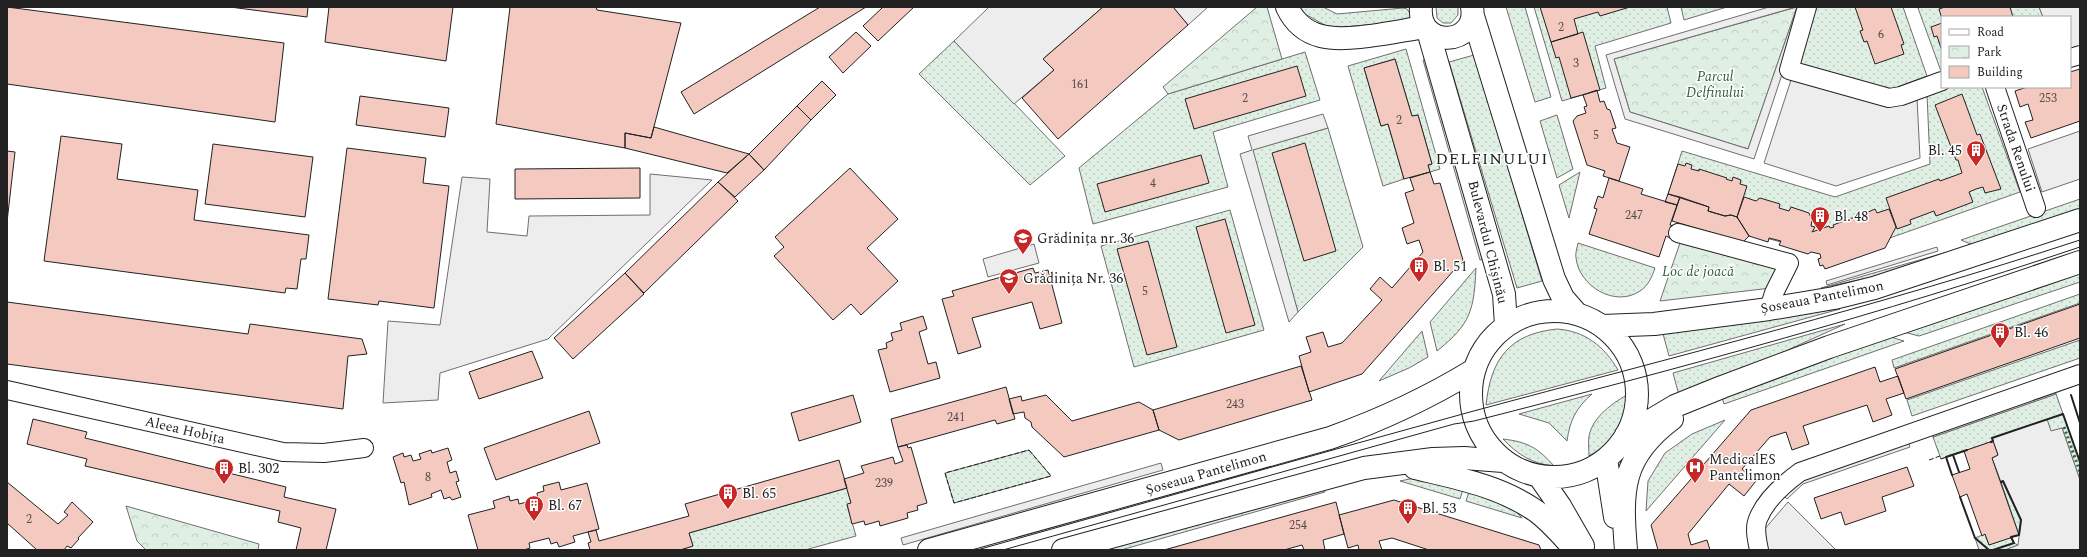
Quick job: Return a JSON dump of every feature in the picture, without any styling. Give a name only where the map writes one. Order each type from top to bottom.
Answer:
[{"type":"main road","points":[[1287,7],[1297,23],[1307,31],[1322,36],[1352,37],[1425,21],[1443,38],[1455,37],[1467,28],[1474,10]]},
{"type":"main road","points":[[1474,10],[1554,279],[1563,298],[1577,314]]},
{"type":"main road","name":"Bulevardul Chișinău","points":[[1425,21],[1504,294],[1506,326]]},
{"type":"main road","name":"Șoseaua Pantelimon","points":[[1602,326],[1654,324],[1769,309],[1834,298],[1874,288],[2080,220]]},
{"type":"main road","points":[[1626,435],[1675,406],[1722,387],[1829,347],[2080,262]]},
{"type":"main road","points":[[1556,311],[1577,314],[1602,326],[1622,347],[1634,370],[1636,379],[1636,408],[1626,435],[1606,459],[1585,471],[1568,477],[1539,476],[1520,471],[1503,461],[1488,446],[1474,421],[1470,402],[1470,386],[1474,370],[1482,352],[1492,338],[1506,326],[1530,314],[1556,311]]},
{"type":"main road","name":"Șoseaua Pantelimon","points":[[929,550],[1330,438],[1409,407],[1474,370]]},
{"type":"main road","points":[[1624,550],[1624,489],[1636,454],[1646,441],[1663,426],[1697,402],[1722,387]]},
{"type":"main road","points":[[1063,550],[1334,475],[1394,463],[1464,458],[1503,461]]},
{"type":"main road","points":[[1606,459],[1610,493],[1624,550]]},
{"type":"main road","points":[[1394,463],[1470,480],[1521,502],[1537,512],[1556,528],[1575,550]]},
{"type":"main road","points":[[1539,476],[1568,519],[1585,550]]},
{"type":"street","points":[[1807,7],[1789,70],[1889,98],[1901,96],[1941,81]]},
{"type":"street","name":"Strada Renului","points":[[1995,88],[2036,208]]},
{"type":"street","points":[[1678,233],[1789,263],[1774,293],[1769,309]]},
{"type":"street","points":[[1759,550],[1756,534],[1757,519],[1775,494],[1800,472],[2080,374]]},
{"type":"street","name":"Aleea Hobița","points":[[7,390],[283,452],[324,453],[364,448]]},
{"type":"green space","points":[[1257,7],[1267,7],[1282,59],[1168,94],[1163,87]]},
{"type":"green space","points":[[1300,7],[1323,7],[1337,14],[1403,8],[1407,9],[1411,15],[1410,18],[1404,22],[1330,28],[1305,14]]},
{"type":"green space","points":[[1436,7],[1458,7],[1458,15],[1451,23],[1443,23],[1437,18]]},
{"type":"green space","points":[[1506,7],[1525,7],[1551,97],[1535,102]]},
{"type":"green space","points":[[1534,7],[1667,7],[1671,23],[1595,46],[1606,88],[1562,101]]},
{"type":"green space","points":[[1681,7],[1727,7],[1684,20]]},
{"type":"green space","name":"Parcul Delfinului","points":[[1797,7],[1748,149],[1630,112],[1614,59]]},
{"type":"green space","points":[[1814,7],[1903,7],[1927,76],[1892,89],[1882,88],[1797,65]]},
{"type":"green space","points":[[2039,7],[2043,16],[1941,16],[1941,71],[1918,8]]},
{"type":"green space","points":[[954,41],[1065,156],[1030,185],[919,74]]},
{"type":"green space","points":[[1406,49],[1440,169],[1430,172],[1428,165],[1432,164],[1418,115],[1412,116],[1395,59],[1364,68],[1381,126],[1388,124],[1404,179],[1383,186],[1348,66]]},
{"type":"green space","points":[[1305,52],[1320,100],[1213,132],[1228,187],[1093,224],[1079,168],[1168,94]]},
{"type":"green space","points":[[1474,55],[1542,281],[1517,288],[1449,62]]},
{"type":"green space","points":[[1427,59],[1484,259],[1480,260],[1423,60]]},
{"type":"green space","points":[[1943,88],[1982,88],[2020,192],[1836,257],[1663,210],[1682,151],[1835,197],[1930,164],[1927,94]]},
{"type":"green space","points":[[1557,115],[1573,169],[1557,178],[1540,121]]},
{"type":"green space","points":[[1328,128],[1363,247],[1298,312],[1252,150]]},
{"type":"green space","points":[[1580,172],[1569,218],[1559,185]]},
{"type":"green space","points":[[2080,199],[2080,213],[1980,248],[1961,240]]},
{"type":"green space","points":[[1230,210],[1264,330],[1134,367],[1101,246]]},
{"type":"green space","name":"Loc de joacă","points":[[1681,240],[1778,266],[1771,288],[1660,301]]},
{"type":"green space","points":[[1578,243],[1655,268],[1653,275],[1643,289],[1630,296],[1620,297],[1600,291],[1591,285],[1579,268],[1576,256]]},
{"type":"green space","points":[[1951,251],[1954,253],[1872,277],[1821,288]]},
{"type":"green space","points":[[1476,268],[1472,306],[1464,324],[1457,333],[1437,351],[1430,322]]},
{"type":"green space","points":[[2080,268],[2080,282],[1919,336],[1896,330]]},
{"type":"green space","points":[[2080,294],[2080,303],[1894,368],[1892,360]]},
{"type":"green space","points":[[1840,309],[1669,356],[1662,330]]},
{"type":"green space","points":[[1845,324],[1680,399],[1673,373]]},
{"type":"green space","points":[[1557,329],[1576,333],[1593,341],[1613,361],[1618,370],[1486,405],[1492,374],[1505,352],[1515,343],[1526,337],[1540,332]]},
{"type":"green space","points":[[1422,331],[1428,357],[1409,368],[1379,381]]},
{"type":"green space","points":[[1884,335],[1904,341],[1724,404],[1720,392]]},
{"type":"green space","points":[[2080,340],[2080,358],[1912,416],[1907,400]]},
{"type":"green space","points":[[1630,393],[1625,414],[1618,430],[1607,444],[1589,456],[1589,436],[1595,422],[1599,416],[1617,401]]},
{"type":"green space","points":[[1592,394],[1578,409],[1572,421],[1567,441],[1549,423],[1519,414]]},
{"type":"green space","points":[[2056,394],[2080,462],[2080,480],[2062,428],[2051,432],[1993,438],[1993,441],[1941,459],[1933,437]]},
{"type":"green space","points":[[1725,420],[1646,511],[1648,481],[1665,453],[1692,434]]},
{"type":"green space","points":[[1503,439],[1519,442],[1532,447],[1554,466],[1539,463],[1526,458],[1514,450]]},
{"type":"green space","points":[[1029,450],[1051,476],[954,503],[945,473]]},
{"type":"green space","points":[[1429,475],[1465,483],[1460,499],[1400,481]]},
{"type":"green space","points":[[1322,481],[1325,492],[1121,550],[1078,550]]},
{"type":"green space","points":[[2003,481],[2021,520],[2019,535],[2001,482]]},
{"type":"green space","points":[[1471,485],[1502,496],[1522,518],[1466,501]]},
{"type":"green space","points":[[847,488],[851,503],[847,505],[856,536],[805,550],[680,550],[693,546],[689,533]]},
{"type":"green space","points":[[126,506],[259,544],[258,550],[146,550],[137,541]]},
{"type":"green space","points":[[1985,534],[1989,545],[2011,537],[2014,543],[2018,545],[2005,550],[1979,550],[1975,538]]},
{"type":"shaded area","points":[[989,7],[1103,7],[1044,58],[1054,70],[1014,104],[954,41]]},
{"type":"shaded area","points":[[1173,7],[1208,7],[1188,25]]},
{"type":"shaded area","points":[[1769,7],[1796,7],[1614,59],[1630,112],[1748,149],[1797,7],[1804,8],[1754,159],[1625,119],[1606,55]]},
{"type":"shaded area","points":[[2039,7],[2080,7],[2080,47],[2071,50],[2071,16],[2043,16]]},
{"type":"shaded area","points":[[1791,80],[1917,98],[1920,158],[1836,186],[1764,163]]},
{"type":"shaded area","points":[[1323,114],[1328,128],[1253,150],[1298,312],[1289,322],[1240,154],[1252,150],[1248,136]]},
{"type":"shaded area","points":[[2080,131],[2080,179],[2042,192],[2028,149]]},
{"type":"shaded area","points":[[650,174],[712,180],[548,339],[440,373],[438,400],[383,403],[388,321],[440,325],[462,177],[490,179],[487,232],[527,236],[529,216],[650,215]]},
{"type":"shaded area","points":[[1034,244],[1039,263],[988,277],[983,259]]},
{"type":"shaded area","points":[[1937,247],[1938,251],[1827,285],[1826,281]]},
{"type":"shaded area","points":[[2053,386],[2056,394],[1933,437],[1930,428]]},
{"type":"shaded area","points":[[2047,419],[2051,431],[2062,428],[2080,480],[2080,550],[2005,550],[2018,545],[2021,520],[2003,482],[2001,482],[1992,458],[1998,455],[1992,438]]},
{"type":"shaded area","points":[[1907,438],[1910,447],[1803,484],[1787,499],[1781,493],[1795,479]]},
{"type":"shaded area","points":[[1161,463],[1163,470],[903,545],[901,538]]},
{"type":"shaded area","points":[[1788,502],[1836,550],[1766,550],[1763,531]]},
{"type":"building","points":[[7,7],[284,43],[275,122],[7,84]]},
{"type":"building","points":[[230,7],[308,7],[307,17]]},
{"type":"building","points":[[329,7],[453,7],[446,61],[325,42]]},
{"type":"building","points":[[510,7],[596,7],[597,10],[681,23],[651,138],[625,133],[625,148],[496,124]]},
{"type":"building","points":[[820,7],[866,7],[694,114],[681,92]]},
{"type":"building","points":[[883,7],[914,7],[878,41],[863,26]]},
{"type":"building","points":[[1103,7],[1173,7],[1188,25],[1058,139],[1022,98],[1054,70],[1043,59]]},
{"type":"building","points":[[1540,7],[1630,7],[1600,16],[1598,12],[1574,19],[1578,34],[1551,42]]},
{"type":"building","points":[[1855,7],[1891,7],[1904,44],[1901,45],[1904,54],[1875,64],[1867,41],[1864,42],[1860,31],[1863,30]]},
{"type":"building","points":[[1945,7],[2010,7],[2013,16],[1941,16],[1939,9]]},
{"type":"building","points":[[1941,23],[1941,48],[1937,36],[1934,37],[1931,27]]},
{"type":"building","points":[[856,32],[871,46],[843,73],[829,57]]},
{"type":"building","points":[[1583,32],[1600,90],[1571,98],[1559,57],[1556,58],[1551,42]]},
{"type":"building","points":[[1395,59],[1412,116],[1418,115],[1432,164],[1428,165],[1430,172],[1404,179],[1388,124],[1381,126],[1364,68]]},
{"type":"building","points":[[1297,66],[1306,96],[1194,129],[1185,99]]},
{"type":"building","points":[[2080,69],[2080,121],[2031,138],[2025,122],[2033,120],[2028,104],[2020,107],[2015,91],[2024,88],[2071,88],[2071,72]]},
{"type":"building","points":[[822,81],[836,95],[811,120],[797,106]]},
{"type":"building","points":[[1597,90],[1600,102],[1604,101],[1607,109],[1610,110],[1616,128],[1612,129],[1617,143],[1630,147],[1619,181],[1603,176],[1605,171],[1587,165],[1573,121],[1577,116],[1586,113],[1584,107],[1587,106],[1583,95]]},
{"type":"building","name":"Bl. 45","points":[[1962,94],[1977,135],[1980,134],[2001,189],[1985,193],[1983,187],[1976,189],[1969,192],[1973,202],[1936,216],[1934,211],[1910,220],[1911,224],[1897,229],[1886,198],[1939,179],[1940,181],[1962,173],[1935,105]]},
{"type":"building","points":[[360,96],[449,108],[445,137],[356,125]]},
{"type":"building","points":[[797,106],[811,120],[764,170],[749,154]]},
{"type":"building","points":[[654,127],[749,154],[727,173],[625,148],[625,133],[651,138]]},
{"type":"building","points":[[61,136],[122,144],[117,179],[198,190],[194,220],[309,235],[306,259],[301,259],[297,289],[286,288],[285,293],[44,261]]},
{"type":"building","points":[[1305,143],[1336,251],[1304,261],[1272,153]]},
{"type":"building","points":[[213,144],[313,157],[305,217],[205,204]]},
{"type":"building","points":[[347,148],[426,158],[423,183],[449,186],[434,308],[379,301],[378,305],[328,299]]},
{"type":"building","points":[[7,151],[15,152],[7,222]]},
{"type":"building","points":[[749,154],[764,170],[735,197],[718,182]]},
{"type":"building","points":[[1201,155],[1209,183],[1105,212],[1097,184]]},
{"type":"building","points":[[1686,163],[1692,165],[1691,169],[1699,171],[1699,169],[1732,181],[1733,177],[1741,180],[1740,184],[1747,186],[1737,217],[1731,215],[1725,216],[1708,211],[1709,207],[1668,194],[1678,164],[1685,166]]},
{"type":"building","points":[[640,168],[640,198],[515,199],[515,169]]},
{"type":"building","points":[[850,168],[898,219],[867,248],[898,281],[861,315],[851,304],[833,320],[774,256],[784,247],[775,237]]},
{"type":"building","name":"Bl. 51","points":[[1430,172],[1434,184],[1440,183],[1463,260],[1362,374],[1309,392],[1299,356],[1311,352],[1306,337],[1323,332],[1328,347],[1342,343],[1382,300],[1370,289],[1380,277],[1392,288],[1423,252],[1419,240],[1407,244],[1402,228],[1414,223],[1405,193],[1414,190],[1410,178]]},
{"type":"building","points":[[1609,178],[1643,189],[1641,194],[1677,205],[1670,225],[1674,226],[1670,238],[1666,236],[1659,257],[1589,234],[1597,209],[1594,208],[1598,196],[1603,198]]},
{"type":"building","points":[[718,182],[738,201],[644,293],[625,273]]},
{"type":"building","points":[[1668,194],[1680,197],[1677,205],[1665,202]]},
{"type":"building","points":[[1680,197],[1709,207],[1708,211],[1725,216],[1731,215],[1737,217],[1749,236],[1743,242],[1672,221]]},
{"type":"building","name":"Bl. 48","points":[[1744,197],[1756,201],[1760,198],[1780,204],[1779,208],[1789,211],[1791,207],[1809,213],[1812,220],[1811,226],[1815,227],[1812,232],[1829,226],[1830,228],[1834,227],[1833,225],[1863,214],[1864,217],[1868,215],[1866,213],[1875,209],[1877,213],[1889,209],[1896,227],[1885,248],[1825,269],[1823,265],[1820,266],[1818,259],[1821,258],[1820,254],[1811,252],[1808,254],[1779,245],[1781,241],[1769,238],[1768,242],[1749,236],[1737,217]]},
{"type":"building","points":[[1225,219],[1255,325],[1226,333],[1196,227]]},
{"type":"building","points":[[1148,241],[1177,347],[1147,355],[1117,249]]},
{"type":"building","name":"Grădinița Nr. 36","points":[[1033,268],[1035,273],[1048,270],[1062,323],[1040,329],[1032,302],[972,318],[981,347],[958,354],[942,299],[954,296],[952,291]]},
{"type":"building","points":[[625,273],[644,294],[573,359],[554,338]]},
{"type":"building","points":[[7,302],[248,334],[250,324],[362,339],[367,354],[348,356],[343,409],[7,364]]},
{"type":"building","name":"Bl. 46","points":[[2080,304],[2080,338],[1906,399],[1895,369]]},
{"type":"building","points":[[923,316],[927,329],[919,332],[928,364],[936,362],[940,378],[890,392],[878,350],[887,348],[886,343],[893,340],[891,333],[902,330],[900,323]]},
{"type":"building","points":[[532,351],[543,378],[479,399],[469,372]]},
{"type":"building","points":[[1301,366],[1312,400],[1179,440],[1159,430],[1153,410]]},
{"type":"building","points":[[1875,367],[1880,382],[1898,376],[1904,393],[1886,399],[1892,415],[1873,422],[1867,405],[1803,426],[1809,444],[1792,450],[1786,432],[1770,437],[1742,469],[1756,481],[1744,496],[1729,484],[1688,534],[1691,545],[1707,540],[1710,550],[1658,550],[1651,525],[1751,410]]},
{"type":"building","points":[[1006,387],[1015,419],[997,424],[995,420],[898,447],[891,419]]},
{"type":"building","points":[[853,395],[861,422],[799,441],[791,413]]},
{"type":"building","points":[[1046,395],[1072,421],[1139,402],[1153,410],[1159,430],[1064,457],[1032,427],[1031,422],[1025,418],[1024,412],[1013,414],[1009,399],[1021,396],[1022,401]]},
{"type":"building","points":[[589,411],[600,443],[496,480],[484,448]]},
{"type":"building","name":"Bl. 302","points":[[33,419],[87,432],[85,438],[286,487],[284,497],[336,509],[326,550],[296,550],[301,528],[278,522],[280,511],[85,466],[87,459],[27,444]]},
{"type":"building","points":[[1993,441],[1998,455],[1992,458],[2019,535],[1989,545],[1985,534],[1982,536],[1967,494],[1960,497],[1952,475],[1970,469],[1964,451]]},
{"type":"building","points":[[907,445],[908,448],[911,447],[927,503],[917,506],[918,510],[907,513],[908,518],[880,526],[879,521],[865,525],[864,521],[852,524],[847,504],[851,503],[844,479],[864,473],[861,466],[893,457],[895,464],[903,461],[898,447]]},
{"type":"building","points":[[448,448],[452,460],[447,462],[450,473],[456,471],[459,481],[456,482],[461,497],[452,500],[450,497],[444,499],[441,490],[431,494],[432,497],[409,505],[404,482],[401,483],[393,457],[403,453],[404,457],[411,455],[413,461],[421,459],[419,454],[431,450],[432,453]]},
{"type":"building","name":"Bl. 65","points":[[839,460],[847,488],[689,533],[693,546],[680,550],[590,550],[588,543],[591,542],[588,532],[596,530],[599,541],[689,516],[685,504]]},
{"type":"building","points":[[1907,467],[1914,486],[1882,497],[1886,511],[1845,525],[1841,512],[1821,519],[1814,498]]},
{"type":"building","points":[[7,482],[58,524],[68,515],[64,512],[72,502],[93,522],[71,548],[67,546],[64,550],[37,550],[7,523]]},
{"type":"building","name":"Bl. 67","points":[[559,482],[561,490],[587,483],[599,529],[573,536],[575,542],[559,547],[557,542],[551,544],[549,538],[529,543],[530,548],[524,550],[478,550],[468,515],[495,508],[493,501],[509,496],[510,501],[518,499],[519,504],[538,499],[537,493],[544,491],[543,486]]},
{"type":"building","name":"Bl. 53","points":[[1394,500],[1539,545],[1541,550],[1429,550],[1392,538],[1379,541],[1382,550],[1359,550],[1358,545],[1348,548],[1339,515]]},
{"type":"building","points":[[1336,502],[1344,534],[1323,540],[1325,550],[1304,550],[1302,545],[1284,550],[1164,550]]},
{"type":"tram line","points":[[977,550],[1470,412],[1852,309],[1929,287],[2080,240]]},
{"type":"tram line","points":[[1003,550],[1454,424],[1474,421],[1779,340],[2005,272],[2080,247]]},
{"type":"hedge","points":[[2064,427],[2080,472]]},
{"type":"fence","points":[[1029,450],[1051,476],[954,503],[945,473],[1029,450]]},
{"type":"fence","points":[[1929,460],[1940,456],[1941,459],[1946,457]]},
{"type":"wall","points":[[2071,395],[2080,423]]},
{"type":"wall","points":[[1991,442],[1993,441],[1992,438],[2063,414],[2080,462]]},
{"type":"wall","points":[[1952,475],[1946,457],[1967,450]]},
{"type":"wall","points":[[1953,455],[1959,472]]},
{"type":"wall","points":[[1993,550],[2014,543],[2011,537],[2019,535],[2021,520],[2003,481],[2001,482]]},
{"type":"wall","points":[[1960,497],[1975,538],[1989,550]]},
{"type":"place","name":"Bl. 45","points":[[1976,167]]},
{"type":"place","name":"Bl. 48","points":[[1820,233]]},
{"type":"place","name":"Grădinița nr. 36","points":[[1023,255]]},
{"type":"place","name":"Bl. 51","points":[[1419,283]]},
{"type":"place","name":"Grădinița Nr. 36","points":[[1009,295]]},
{"type":"place","name":"Bl. 46","points":[[2000,349]]},
{"type":"place","name":"MedicalES Pantelimon","points":[[1695,484]]},
{"type":"place","name":"Bl. 302","points":[[224,485]]},
{"type":"place","name":"Bl. 65","points":[[728,510]]},
{"type":"place","name":"Bl. 67","points":[[534,522]]},
{"type":"place","name":"Bl. 53","points":[[1408,525]]},
{"type":"district","name":"DELFINULUI","points":[[1492,159]]}]
